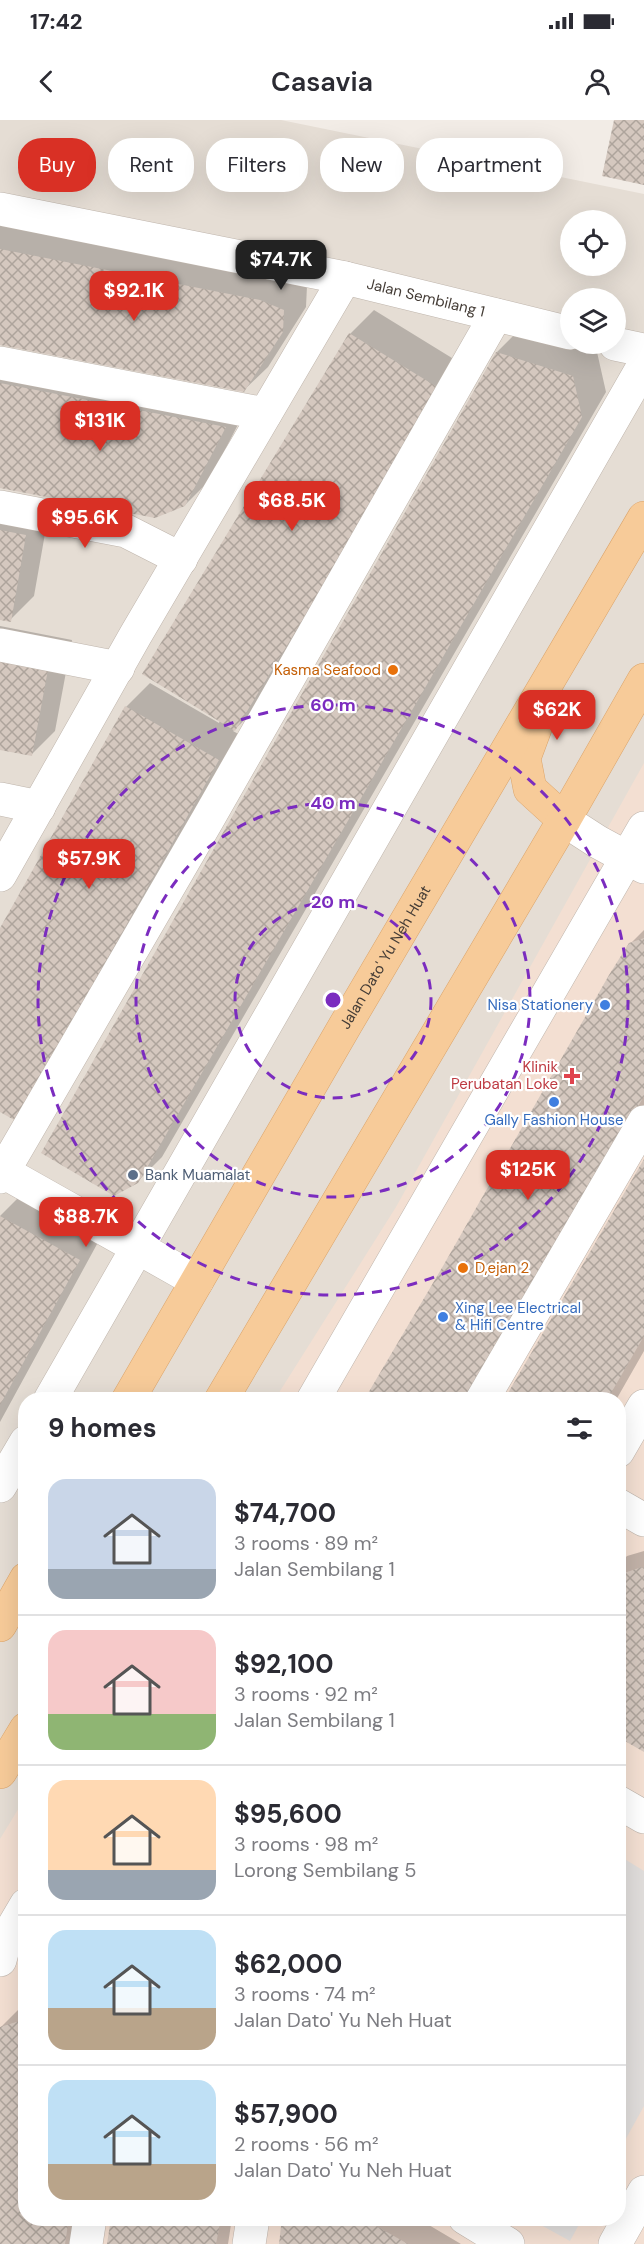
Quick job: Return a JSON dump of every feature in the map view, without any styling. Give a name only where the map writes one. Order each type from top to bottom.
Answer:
[{"type":"main road","name":"Jalan Dato' Yu Neh Huat","points":[[133,1392],[644,518]]},
{"type":"main road","points":[[558,663],[524,758],[530,789],[564,820]]},
{"type":"main road","points":[[226,1392],[564,820],[644,680]]},
{"type":"main road","points":[[0,1625],[18,1593]]},
{"type":"main road","points":[[0,1643],[18,1619]]},
{"type":"main road","points":[[0,1772],[18,1742]]},
{"type":"street","name":"Jalan Sembilang 1","points":[[0,209],[345,278],[560,331]]},
{"type":"street","points":[[0,875],[345,278]]},
{"type":"street","points":[[197,1281],[1,1173],[214,809],[496,315]]},
{"type":"street","points":[[626,347],[644,351]]},
{"type":"street","points":[[0,363],[265,414]]},
{"type":"street","points":[[55,1392],[644,365]]},
{"type":"street","points":[[0,507],[126,531],[181,559]]},
{"type":"street","points":[[0,645],[118,668]]},
{"type":"street","points":[[0,799],[39,807]]},
{"type":"street","points":[[564,820],[598,842],[636,862]]},
{"type":"street","points":[[318,1392],[636,862],[644,828]]},
{"type":"street","points":[[487,1392],[644,1122]]},
{"type":"street","points":[[626,1437],[644,1406]]},
{"type":"street","points":[[0,1486],[18,1456]]},
{"type":"street","points":[[626,1510],[644,1520]]},
{"type":"street","points":[[626,1807],[644,1817]]},
{"type":"street","points":[[10,1952],[18,1928]]},
{"type":"street","points":[[626,2224],[644,2192]]},
{"type":"street","points":[[86,2244],[89,2226]]},
{"type":"street","points":[[249,2244],[252,2226]]},
{"type":"street","points":[[478,2226],[508,2244]]},
{"type":"street","points":[[615,2244],[625,2226]]},
{"type":"shaded area","points":[[0,120],[281,120],[369,138],[320,138],[320,192],[404,192],[404,145],[416,148],[416,192],[563,192],[563,177],[644,194],[644,2244],[0,2244]]},
{"type":"shaded area","points":[[644,763],[644,2244],[0,2244],[0,1839],[18,1809],[18,2226],[626,2226],[626,1392],[279,1392],[396,1207]]},
{"type":"shaded area","points":[[626,1860],[644,1871],[644,2106],[626,2139]]},
{"type":"shaded area","points":[[543,2226],[578,2226],[570,2241]]},
{"type":"building","points":[[614,120],[644,120],[644,185],[602,176]]},
{"type":"building","points":[[0,249],[260,300],[284,310],[283,332],[244,392],[0,345]]},
{"type":"building","points":[[349,333],[442,390],[235,731],[142,674]]},
{"type":"building","points":[[496,352],[573,376],[582,417],[138,1183],[114,1196],[41,1153]]},
{"type":"building","points":[[0,383],[226,427],[185,506],[155,518],[0,488]]},
{"type":"building","points":[[0,530],[26,535],[11,622],[0,620]]},
{"type":"building","points":[[0,654],[49,664],[32,756],[0,750]]},
{"type":"building","points":[[125,706],[219,760],[16,1121],[0,1112],[0,928]]},
{"type":"building","points":[[644,938],[644,1096],[476,1392],[369,1392],[609,975],[629,943]]},
{"type":"building","points":[[644,1159],[644,1336],[612,1392],[509,1392]]},
{"type":"building","points":[[0,1216],[80,1260],[0,1405]]},
{"type":"building","points":[[644,1568],[644,1752],[626,1742],[626,1572]]},
{"type":"building","points":[[18,2021],[18,2226],[68,2226],[65,2244],[0,2244],[0,2027]]},
{"type":"building","points":[[110,2226],[219,2226],[216,2244],[107,2244]]},
{"type":"building","points":[[281,2226],[376,2226],[408,2244],[279,2244]]},
{"type":"place","name":"Kasma Seafood","points":[[393,670]]},
{"type":"place","name":"Nisa Stationery","points":[[605,1005]]},
{"type":"place","name":"Klinik Perubatan Loke","points":[[572,1076]]},
{"type":"place","name":"Gally Fashion House","points":[[554,1102]]},
{"type":"place","name":"Bank Muamalat","points":[[133,1175]]},
{"type":"place","name":"D,ejan 2","points":[[463,1268]]},
{"type":"place","name":"Xing Lee Electrical & Hifi Centre","points":[[443,1317]]}]
